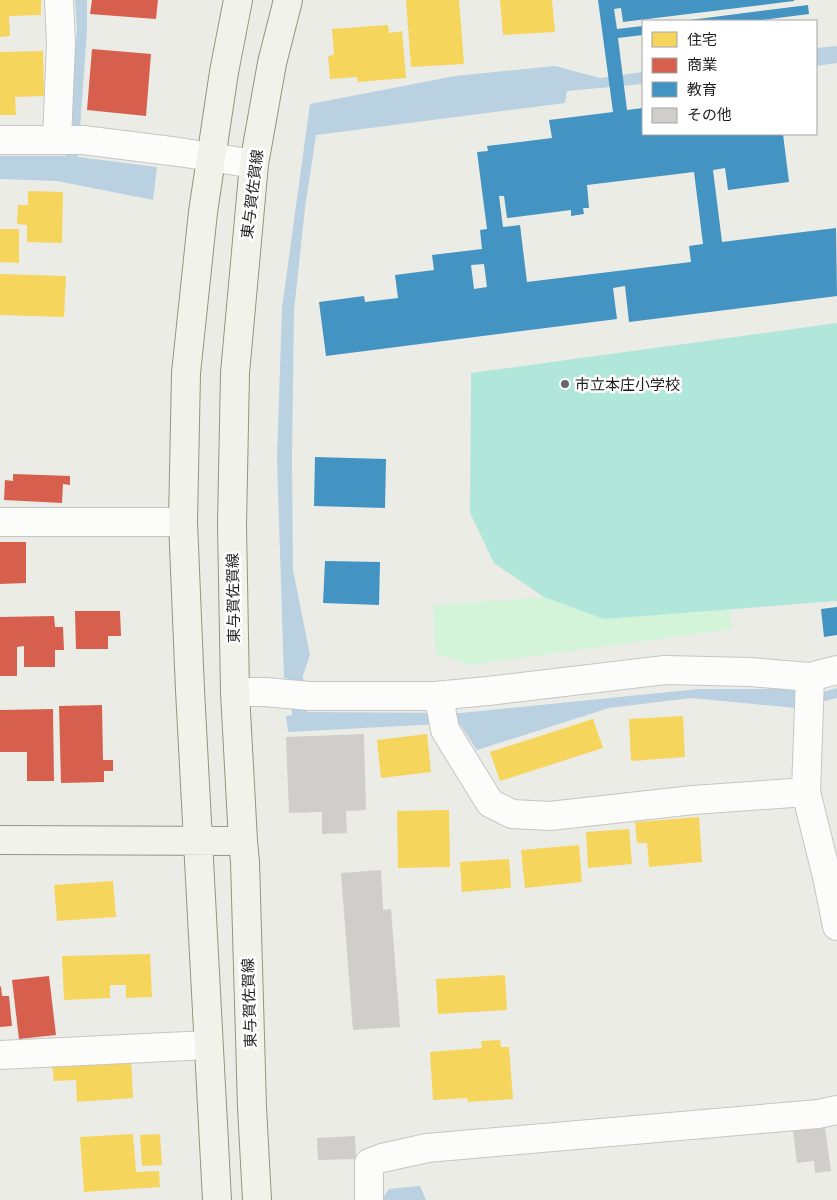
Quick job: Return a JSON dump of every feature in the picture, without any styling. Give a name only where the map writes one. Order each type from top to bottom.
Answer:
[{"type":"main road","points":[[217,1200],[183,522],[186,373],[203,212],[224,72],[238,0]]},
{"type":"main road","name":"東与賀佐賀線","points":[[257,1200],[252,1107],[245,862],[235,692],[232,525],[235,373],[254,164],[272,63],[288,0]]},
{"type":"main road","points":[[0,840],[243,841]]},
{"type":"street","points":[[59,0],[70,140]]},
{"type":"street","points":[[0,140],[70,140],[179,152],[254,164]]},
{"type":"street","points":[[0,522],[183,522]]},
{"type":"street","points":[[235,692],[297,695],[440,711],[497,690],[665,670],[750,672],[809,691]]},
{"type":"street","points":[[809,691],[837,670]]},
{"type":"street","points":[[809,691],[806,792],[837,926]]},
{"type":"street","points":[[440,711],[490,803],[512,814],[550,816],[693,800],[806,792]]},
{"type":"street","points":[[0,1055],[208,1045]]},
{"type":"street","points":[[370,1200],[369,1163],[382,1158],[427,1148],[818,1114],[837,1110]]},
{"type":"green space","points":[[544,597],[604,619],[730,609],[732,629],[470,665],[436,654],[433,605]]},
{"type":"shaded area","points":[[75,0],[87,0],[87,31],[78,157],[157,167],[153,200],[57,181],[0,179],[0,156],[66,156],[77,29]]},
{"type":"shaded area","points":[[837,46],[837,63],[817,66],[817,48]]},
{"type":"shaded area","points":[[555,66],[600,78],[642,72],[642,84],[567,91],[565,103],[316,135],[305,208],[294,310],[293,570],[310,655],[303,676],[307,712],[461,713],[699,689],[789,689],[823,692],[837,688],[837,698],[797,708],[691,698],[609,708],[477,750],[459,723],[288,732],[286,716],[292,715],[289,679],[284,678],[277,458],[282,308],[310,104],[455,76]]},
{"type":"shaded area","points":[[837,323],[837,601],[604,619],[544,597],[494,563],[470,513],[471,373]]},
{"type":"shaded area","points":[[420,1186],[426,1200],[381,1200],[389,1189]]},
{"type":"building: 住宅","points":[[0,0],[41,0],[41,15],[9,16],[10,36],[0,37]]},
{"type":"building: 住宅","points":[[406,0],[459,0],[464,64],[411,67]]},
{"type":"building: 住宅","points":[[500,0],[552,0],[555,32],[503,35]]},
{"type":"building: 住宅","points":[[388,25],[389,33],[402,31],[406,78],[358,82],[357,77],[330,79],[328,56],[334,55],[332,29]]},
{"type":"building: 住宅","points":[[43,51],[44,96],[15,97],[16,115],[0,115],[0,52]]},
{"type":"building: 住宅","points":[[28,191],[63,192],[62,243],[27,242],[27,225],[17,224],[18,205],[28,205]]},
{"type":"building: 住宅","points":[[0,229],[19,229],[19,263],[0,262]]},
{"type":"building: 住宅","points":[[0,274],[66,276],[64,317],[0,315]]},
{"type":"building: 住宅","points":[[683,716],[685,757],[631,761],[629,719]]},
{"type":"building: 住宅","points":[[593,719],[603,748],[500,781],[490,752]]},
{"type":"building: 住宅","points":[[427,734],[431,772],[381,778],[377,740]]},
{"type":"building: 住宅","points":[[449,810],[450,867],[398,868],[397,811]]},
{"type":"building: 住宅","points":[[699,817],[702,862],[649,867],[647,843],[637,843],[635,822]]},
{"type":"building: 住宅","points":[[629,829],[632,864],[588,868],[586,832]]},
{"type":"building: 住宅","points":[[579,845],[582,882],[525,888],[521,850]]},
{"type":"building: 住宅","points":[[509,859],[511,888],[462,892],[460,862]]},
{"type":"building: 住宅","points":[[113,881],[116,917],[57,921],[54,885]]},
{"type":"building: 住宅","points":[[150,954],[152,997],[126,998],[126,985],[110,985],[110,998],[64,1000],[62,956]]},
{"type":"building: 住宅","points":[[505,975],[507,1010],[438,1014],[436,979]]},
{"type":"building: 住宅","points":[[500,1040],[501,1047],[509,1047],[513,1099],[468,1102],[467,1098],[433,1100],[430,1052],[482,1048],[481,1041]]},
{"type":"building: 住宅","points":[[131,1058],[133,1098],[77,1102],[76,1080],[54,1081],[52,1064]]},
{"type":"building: 住宅","points":[[133,1134],[136,1172],[159,1171],[160,1187],[84,1192],[80,1137]]},
{"type":"building: 住宅","points":[[160,1134],[162,1165],[142,1166],[140,1135]]},
{"type":"building: 商業","points":[[92,0],[158,0],[156,19],[90,14]]},
{"type":"building: 商業","points":[[92,49],[151,54],[146,116],[87,110]]},
{"type":"building: 商業","points":[[13,474],[70,476],[70,485],[63,484],[62,503],[4,500],[5,480],[13,481]]},
{"type":"building: 商業","points":[[0,542],[26,542],[26,583],[0,584]]},
{"type":"building: 商業","points":[[75,611],[120,611],[121,636],[108,636],[108,649],[76,649]]},
{"type":"building: 商業","points":[[54,616],[55,627],[63,627],[64,650],[55,650],[55,667],[24,667],[24,646],[17,647],[17,676],[0,676],[0,617]]},
{"type":"building: 商業","points":[[102,705],[103,760],[113,760],[113,771],[104,771],[104,782],[61,783],[59,706]]},
{"type":"building: 商業","points":[[53,709],[54,781],[27,781],[27,752],[0,752],[0,710]]},
{"type":"building: 商業","points":[[49,976],[56,1035],[19,1039],[12,980]]},
{"type":"building: 商業","points":[[1,986],[2,996],[9,996],[12,1026],[0,1027]]},
{"type":"building: 教育","points":[[598,0],[794,0],[623,22],[621,8],[614,9],[617,29],[642,26],[642,35],[618,38],[627,110],[642,108],[642,135],[783,135],[789,182],[728,190],[725,168],[713,170],[722,242],[836,228],[837,296],[629,322],[625,286],[613,288],[617,319],[326,356],[319,302],[364,296],[365,302],[398,298],[395,275],[434,270],[432,255],[482,249],[480,230],[487,229],[477,152],[488,151],[487,146],[552,138],[549,120],[613,112]],"holes":[[[694,172],[703,244],[689,246],[691,262],[527,282],[520,225],[503,227],[499,196],[504,196],[507,218],[571,210],[571,216],[584,214],[583,208],[589,208],[587,185]],[[484,264],[487,287],[474,289],[471,265]]]},
{"type":"building: 教育","points":[[808,5],[809,14],[762,20],[690,20]]},
{"type":"building: 教育","points":[[315,457],[386,459],[385,508],[314,506]]},
{"type":"building: 教育","points":[[325,561],[380,562],[379,605],[323,603]]},
{"type":"building: 教育","points":[[837,607],[837,635],[824,637],[821,609]]},
{"type":"building: その他","points":[[364,734],[366,810],[346,811],[347,833],[322,834],[322,812],[289,813],[286,737]]},
{"type":"building: その他","points":[[381,870],[383,910],[391,909],[400,1027],[353,1030],[341,873]]},
{"type":"building: その他","points":[[824,1120],[831,1171],[815,1173],[814,1161],[797,1163],[792,1124]]},
{"type":"building: その他","points":[[355,1136],[356,1159],[318,1160],[317,1138]]},
{"type":"place","name":"市立本庄小学校","points":[[565,384]]}]
